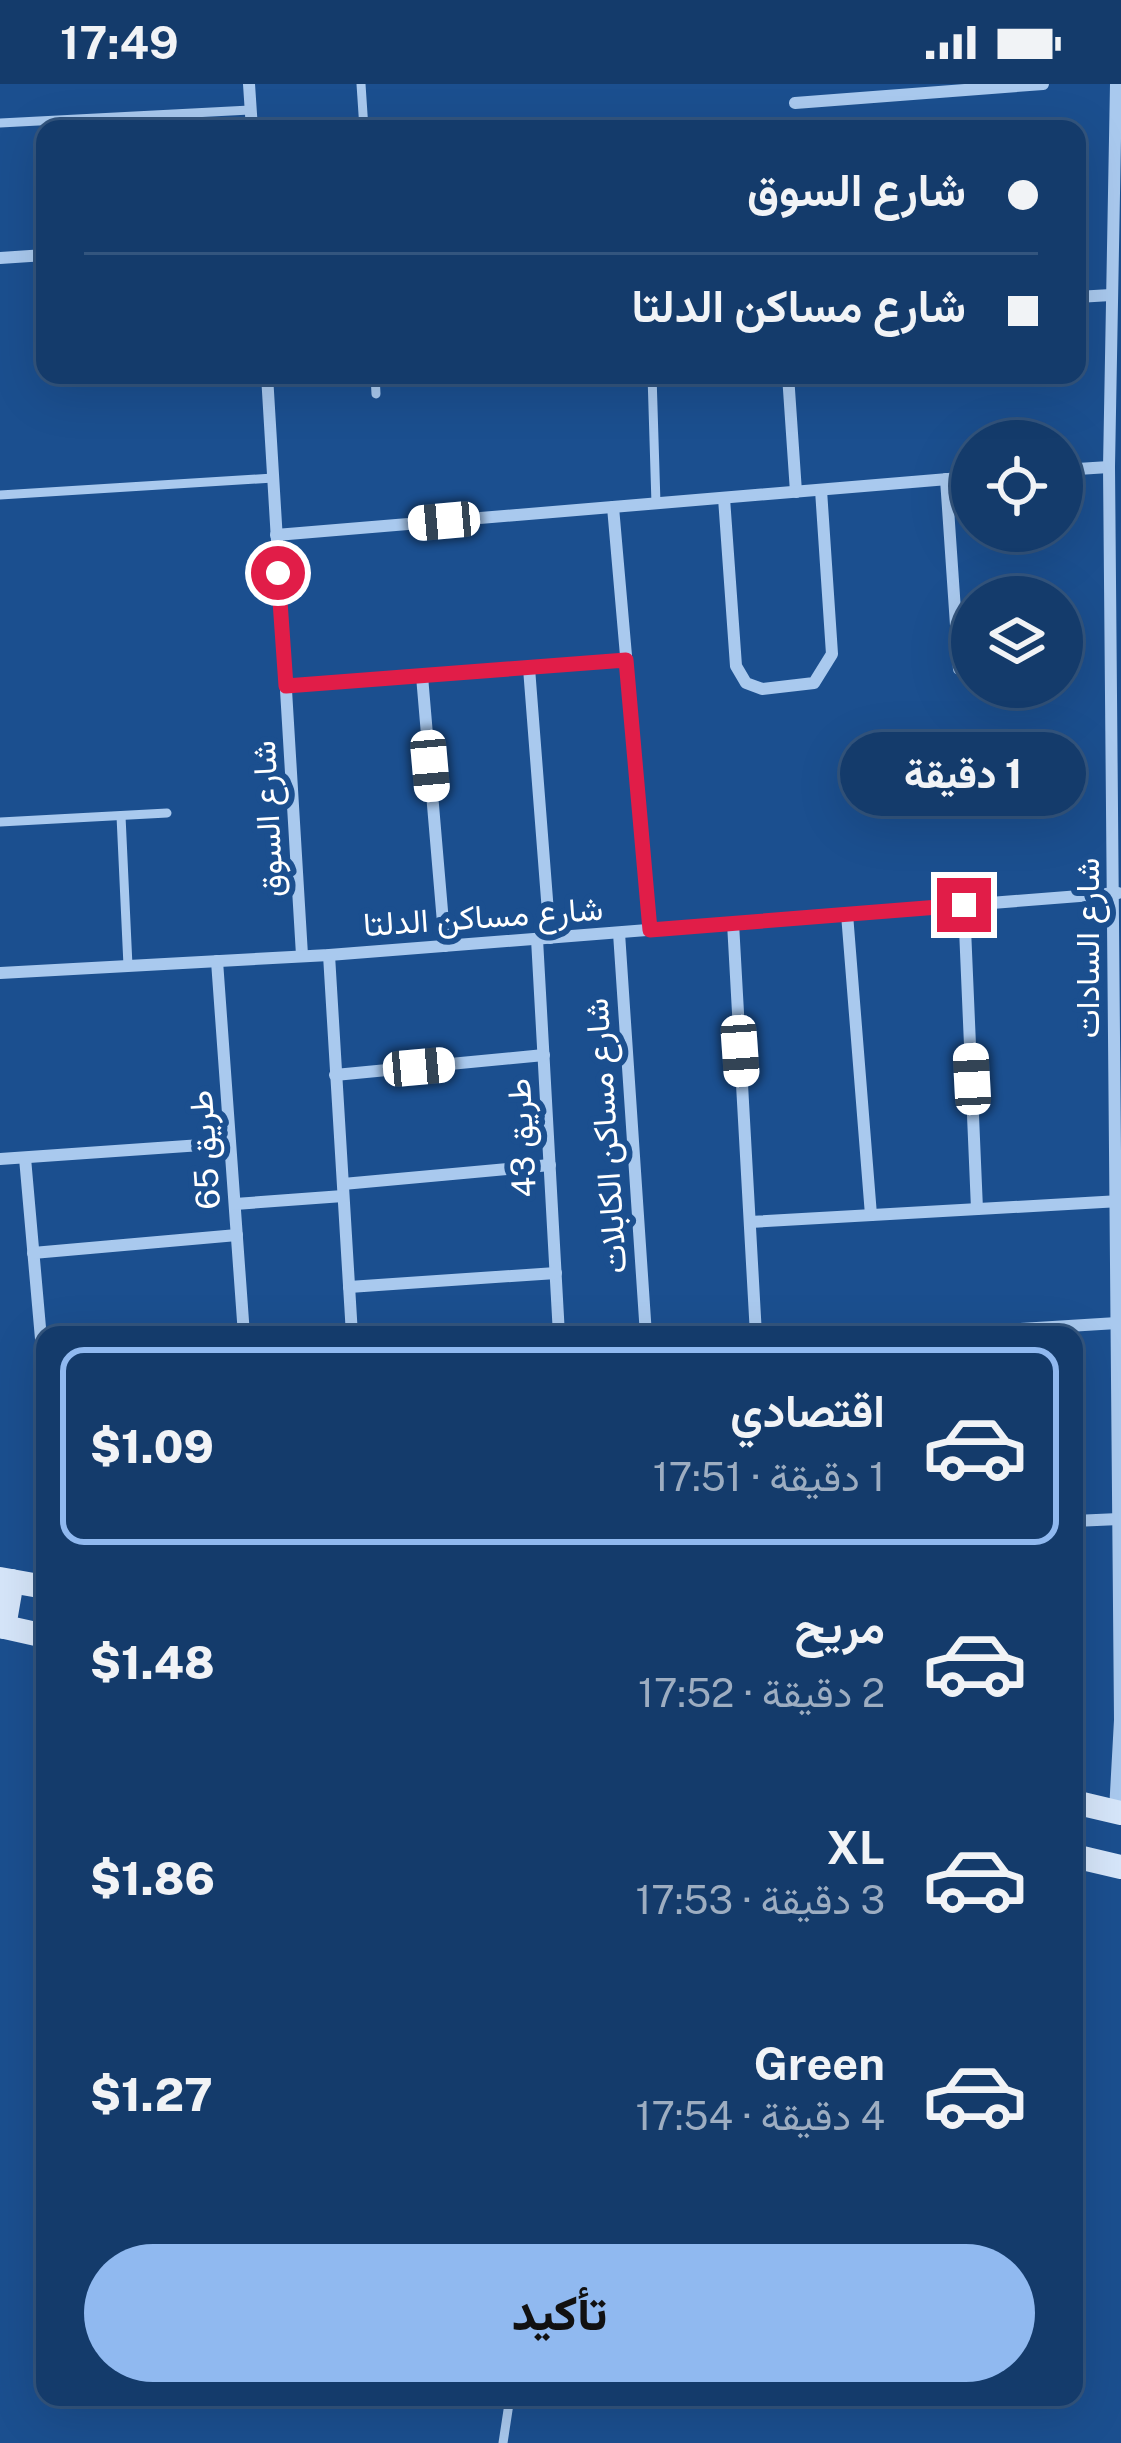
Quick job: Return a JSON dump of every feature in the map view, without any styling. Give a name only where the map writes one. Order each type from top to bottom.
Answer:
[{"type":"street","points":[[249,84],[251,120]]},
{"type":"street","points":[[795,103],[1043,84]]},
{"type":"street","name":"شارع السادات","points":[[1116,84],[1117,234],[1111,295],[1115,396],[1109,466],[1116,564],[1118,1812]]},
{"type":"street","points":[[0,258],[36,256]]},
{"type":"street","points":[[1086,296],[1111,295]]},
{"type":"street","name":"شارع السوق","points":[[268,384],[302,956]]},
{"type":"street","points":[[789,384],[796,492]]},
{"type":"street","points":[[1083,468],[1109,466]]},
{"type":"street","points":[[946,479],[953,576]]},
{"type":"street","points":[[276,535],[951,479]]},
{"type":"street","points":[[724,498],[733,651],[746,683],[762,688],[814,683],[826,670],[833,637],[821,490]]},
{"type":"street","points":[[613,507],[650,930]]},
{"type":"street","points":[[286,686],[626,660]]},
{"type":"street","name":"طريق 43","points":[[529,668],[559,1326]]},
{"type":"street","points":[[422,676],[445,946]]},
{"type":"street","name":"شارع مساكن الدلتا","points":[[0,973],[329,955],[1117,893]]},
{"type":"street","points":[[964,905],[977,1209]]},
{"type":"street","points":[[847,914],[871,1215]]},
{"type":"street","points":[[733,923],[756,1326]]},
{"type":"street","name":"شارع مساكن الكابلات","points":[[619,932],[645,1326]]},
{"type":"street","points":[[329,955],[351,1326]]},
{"type":"street","name":"طريق 65","points":[[218,961],[243,1326]]},
{"type":"street","points":[[335,1075],[544,1055]]},
{"type":"street","points":[[0,1159],[230,1143]]},
{"type":"street","points":[[25,1158],[40,1326]]},
{"type":"street","points":[[235,1204],[550,1165]]},
{"type":"street","points":[[750,1222],[1119,1201]]},
{"type":"street","points":[[33,1253],[237,1234]]},
{"type":"street","points":[[349,1287],[556,1273]]},
{"type":"street","points":[[1069,1326],[1117,1323]]},
{"type":"street","points":[[1083,1521],[1119,1520]]},
{"type":"street","points":[[36,1585],[6,1580],[2,1627],[36,1634]]},
{"type":"street","points":[[1083,1804],[1118,1812]]},
{"type":"street","points":[[1083,1858],[1121,1867]]},
{"type":"lane","points":[[362,84],[364,120]]},
{"type":"lane","points":[[58,120],[250,110]]},
{"type":"lane","points":[[0,123],[36,121]]},
{"type":"lane","points":[[375,384],[376,394]]},
{"type":"lane","points":[[652,384],[656,504]]},
{"type":"lane","points":[[0,495],[273,478]]},
{"type":"lane","points":[[0,822],[167,813]]},
{"type":"lane","points":[[121,816],[128,966]]},
{"type":"lane","points":[[503,2443],[509,2406]]},
{"type":"route","points":[[278,573],[286,686],[626,660],[650,930],[964,905]]}]
